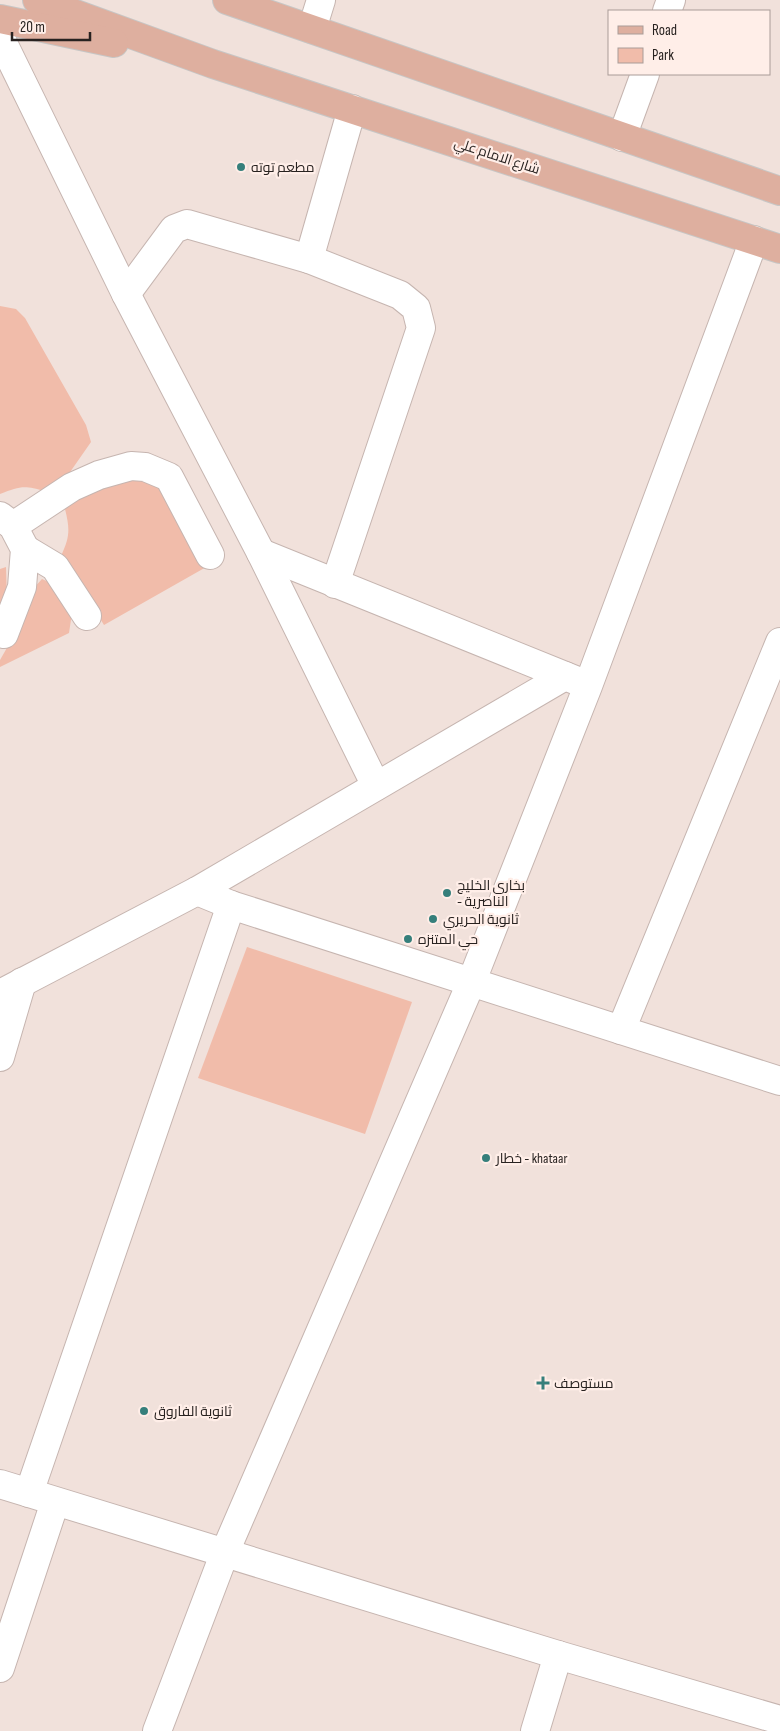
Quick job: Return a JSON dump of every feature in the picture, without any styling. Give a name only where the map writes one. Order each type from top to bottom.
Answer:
[{"type":"main road","name":"شارع الامام علي","points":[[37,0],[213,64],[780,249]]},
{"type":"main road","points":[[227,0],[780,192]]},
{"type":"main road","name":"شارع الامام علي","points":[[0,19],[213,64]]},
{"type":"street","points":[[312,30],[321,0]]},
{"type":"street","points":[[0,37],[126,294],[261,553],[376,786]]},
{"type":"street","points":[[622,137],[645,75]]},
{"type":"street","points":[[309,259],[352,109]]},
{"type":"street","points":[[126,294],[174,229],[187,224],[309,259],[400,295],[416,308],[421,328],[335,584]]},
{"type":"street","points":[[156,1731],[225,1552],[471,983],[576,681],[754,240]]},
{"type":"street","points":[[13,530],[72,487],[99,475],[130,466],[145,467],[168,477],[210,556]]},
{"type":"street","points":[[13,530],[55,567],[87,616]]},
{"type":"street","points":[[4,634],[22,587],[13,530]]},
{"type":"street","points":[[261,553],[576,681]]},
{"type":"street","points":[[621,1030],[780,642]]},
{"type":"street","points":[[0,1057],[11,988],[197,891],[376,786],[576,681]]},
{"type":"street","points":[[197,891],[232,905],[471,983],[780,1081]]},
{"type":"street","points":[[29,1493],[232,905]]},
{"type":"street","points":[[0,1484],[558,1656],[780,1720]]},
{"type":"street","points":[[0,1668],[55,1502]]},
{"type":"street","points":[[534,1731],[558,1656]]},
{"type":"green space","points":[[0,306],[16,309],[25,318],[86,425],[91,442],[68,475],[45,491],[22,487],[0,494]]},
{"type":"green space","points":[[124,475],[161,484],[208,566],[104,625],[61,556],[68,533],[65,509],[77,497]]},
{"type":"green space","points":[[6,567],[7,602],[0,613],[0,569]]},
{"type":"green space","points":[[42,579],[53,584],[72,613],[69,633],[0,667],[0,660],[12,639],[32,590]]},
{"type":"green space","points":[[247,947],[412,1002],[365,1134],[198,1078]]},
{"type":"place","name":"مطعم توته","points":[[241,167]]},
{"type":"place","name":"بخاري الخليج - الناصرية","points":[[447,893]]},
{"type":"place","name":"ثانوية الحريري","points":[[433,919]]},
{"type":"place","name":"حي المتنزه","points":[[408,939]]},
{"type":"place","name":"خطار - khataar","points":[[486,1158]]},
{"type":"place","name":"مستوصف","points":[[543,1383]]},
{"type":"place","name":"ثانوية الفاروق","points":[[144,1411]]}]
